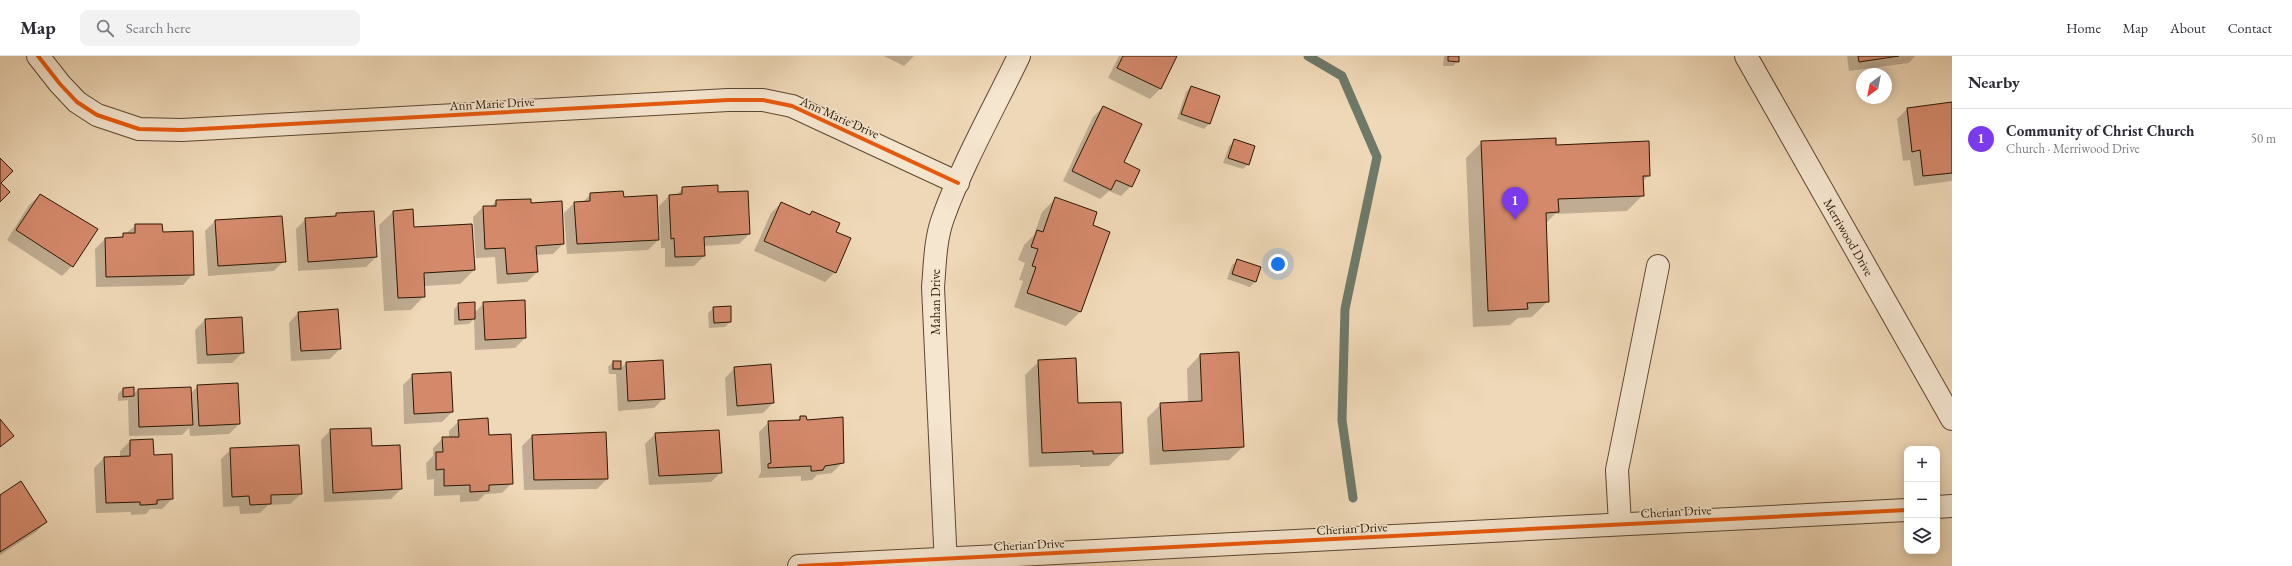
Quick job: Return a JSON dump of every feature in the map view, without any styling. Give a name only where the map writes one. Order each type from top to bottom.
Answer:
[{"type":"street","name":"Ann Marie Drive","points":[[38,56],[60,84],[77,102],[97,115],[139,129],[182,130],[728,100],[763,100],[792,106],[830,122],[958,183]]},
{"type":"street","name":"Mahan Drive","points":[[946,562],[933,287],[938,236],[942,219],[958,183],[1019,56]]},
{"type":"street","name":"Merriwood Drive","points":[[1746,56],[1952,419]]},
{"type":"street","points":[[1620,524],[1617,470],[1658,266]]},
{"type":"street","points":[[1940,507],[1952,506]]},
{"type":"street","name":"Cherian Drive","points":[[798,566],[946,562],[1620,524],[1904,510]]},
{"type":"building","points":[[1123,56],[1177,56],[1161,89],[1117,68]]},
{"type":"building","points":[[1448,56],[1459,56],[1459,62],[1448,61]]},
{"type":"building","points":[[1858,56],[1899,56],[1859,62]]},
{"type":"building","points":[[1191,86],[1220,96],[1210,124],[1181,114]]},
{"type":"building","points":[[1952,102],[1952,173],[1923,176],[1920,150],[1912,152],[1907,108]]},
{"type":"building","points":[[1103,106],[1142,124],[1124,162],[1140,170],[1132,187],[1116,180],[1111,190],[1072,171]]},
{"type":"building","points":[[1556,138],[1556,145],[1649,141],[1650,176],[1643,176],[1644,196],[1558,199],[1559,212],[1546,213],[1549,302],[1527,303],[1528,309],[1488,311],[1481,141]]},
{"type":"building","points":[[1234,139],[1255,146],[1249,165],[1228,158]]},
{"type":"building","points":[[0,158],[13,171],[1,183],[10,192],[0,202]]},
{"type":"building","points":[[718,185],[718,192],[748,191],[750,234],[704,237],[705,256],[675,257],[674,238],[671,239],[669,195],[682,194],[682,187]]},
{"type":"building","points":[[623,191],[624,197],[657,195],[659,240],[577,244],[574,202],[590,201],[590,193]]},
{"type":"building","points":[[40,194],[98,229],[73,267],[16,230]]},
{"type":"building","points":[[1055,197],[1097,212],[1093,225],[1110,232],[1081,312],[1027,293],[1036,267],[1032,266],[1038,249],[1031,247],[1037,230],[1043,232]]},
{"type":"building","points":[[531,199],[531,203],[562,201],[564,244],[536,246],[538,272],[507,274],[505,248],[485,249],[483,206],[496,206],[496,200]]},
{"type":"building","points":[[781,202],[810,215],[812,211],[840,223],[836,232],[851,238],[836,273],[764,241]]},
{"type":"building","points":[[413,209],[414,227],[472,224],[475,270],[424,273],[425,297],[398,298],[393,211]]},
{"type":"building","points":[[374,211],[377,257],[308,262],[305,218],[336,216],[336,213]]},
{"type":"building","points":[[282,216],[286,262],[218,266],[215,220]]},
{"type":"building","points":[[135,224],[162,224],[163,232],[193,231],[194,275],[106,277],[105,238],[123,237],[123,233],[135,233]]},
{"type":"building","points":[[1237,259],[1261,267],[1256,282],[1232,274]]},
{"type":"building","points":[[525,300],[526,338],[485,340],[483,302]]},
{"type":"building","points":[[475,302],[475,319],[459,320],[458,303]]},
{"type":"building","points":[[731,306],[731,322],[714,323],[713,307]]},
{"type":"building","points":[[338,309],[341,349],[301,351],[298,312]]},
{"type":"building","points":[[242,317],[244,353],[207,355],[205,319]]},
{"type":"building","points":[[1239,352],[1244,447],[1163,451],[1160,403],[1202,401],[1200,354]]},
{"type":"building","points":[[1076,358],[1078,403],[1121,402],[1123,453],[1093,454],[1093,451],[1042,453],[1038,360]]},
{"type":"building","points":[[663,360],[665,399],[628,401],[626,362]]},
{"type":"building","points":[[613,361],[621,361],[621,369],[613,369]]},
{"type":"building","points":[[771,364],[774,403],[737,406],[734,367]]},
{"type":"building","points":[[451,372],[453,412],[414,414],[412,374]]},
{"type":"building","points":[[238,383],[240,424],[199,426],[197,385]]},
{"type":"building","points":[[134,387],[134,396],[123,397],[123,388]]},
{"type":"building","points":[[191,387],[193,425],[139,427],[138,389]]},
{"type":"building","points":[[800,416],[806,416],[807,420],[843,417],[844,463],[825,466],[823,470],[814,471],[811,471],[811,466],[768,468],[768,464],[771,463],[768,421],[800,420]]},
{"type":"building","points":[[488,418],[489,435],[511,434],[513,484],[489,485],[489,491],[470,492],[470,485],[444,486],[444,469],[436,470],[436,452],[443,452],[442,437],[459,437],[458,420]]},
{"type":"building","points":[[0,419],[14,436],[0,447]]},
{"type":"building","points":[[371,428],[372,446],[400,445],[402,489],[333,493],[330,429]]},
{"type":"building","points":[[719,430],[722,473],[659,476],[655,433]]},
{"type":"building","points":[[606,432],[608,479],[534,480],[532,435]]},
{"type":"building","points":[[153,439],[154,455],[172,454],[173,499],[157,500],[157,504],[144,505],[140,505],[140,502],[106,503],[104,457],[130,456],[130,440]]},
{"type":"building","points":[[299,445],[302,494],[271,495],[271,504],[250,505],[249,496],[232,497],[230,448]]},
{"type":"building","points":[[21,481],[47,522],[0,552],[0,495]]},
{"type":"waterway","points":[[1308,56],[1342,76],[1377,157],[1345,309],[1342,420],[1353,498]]},
{"type":"cycle path","points":[[38,56],[60,84],[77,102],[97,115],[139,129],[182,130],[728,100],[763,100],[792,106],[958,183]]},
{"type":"cycle path","points":[[799,566],[1904,510]]},
{"type":"place","name":"Community of Christ Church","points":[[1515,220]]}]
